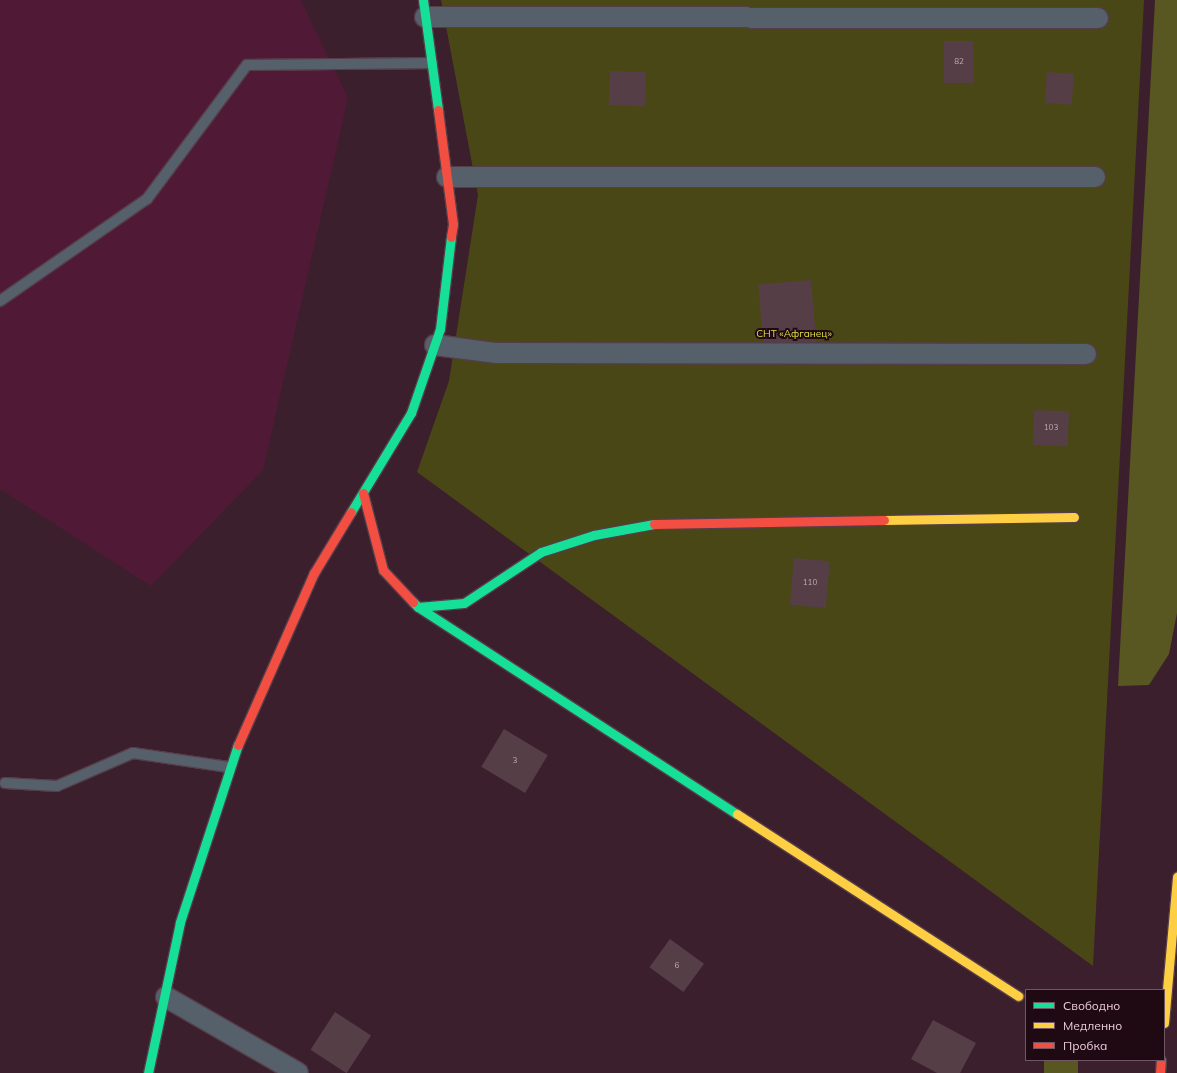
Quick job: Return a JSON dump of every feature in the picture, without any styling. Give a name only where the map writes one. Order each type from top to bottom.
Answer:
[{"type":"street","points":[[148,1073],[166,997],[180,922],[228,767],[314,572],[412,413],[440,329],[453,224],[424,8],[1098,18]]},
{"type":"street","points":[[447,178],[1095,177]]},
{"type":"street","points":[[435,345],[496,353],[1086,354]]},
{"type":"street","points":[[363,493],[383,570],[418,607],[1018,996]]},
{"type":"street","points":[[418,607],[464,603],[541,552],[594,535],[661,523],[1074,517]]},
{"type":"street","points":[[1165,1012],[1177,876]]},
{"type":"street","points":[[166,997],[298,1073]]},
{"type":"street","points":[[1160,1073],[1161,1061]]},
{"type":"lane","points":[[0,301],[147,199],[247,65],[432,63]]},
{"type":"lane","points":[[5,783],[57,786],[133,753],[228,767]]},
{"type":"shaded area","points":[[0,0],[301,0],[348,98],[263,470],[151,586],[0,489]]},
{"type":"shaded area","points":[[1155,0],[1177,0],[1177,613],[1169,654],[1149,685],[1118,686]]},
{"type":"shaded area","points":[[1044,1061],[1078,1061],[1078,1073],[1044,1073]]},
{"type":"green space","name":"СНТ «Афганец»","points":[[441,0],[1144,0],[1093,966],[417,472],[449,381],[478,195]]},
{"type":"building","points":[[944,41],[973,41],[973,83],[944,83]]},
{"type":"building","points":[[610,71],[646,72],[645,106],[609,105]]},
{"type":"building","points":[[1047,72],[1074,74],[1072,105],[1045,103]]},
{"type":"building","points":[[811,280],[816,343],[764,347],[758,285]]},
{"type":"building","points":[[1034,410],[1069,411],[1068,446],[1033,445]]},
{"type":"building","points":[[794,558],[830,561],[826,608],[790,605]]},
{"type":"building","points":[[504,729],[548,755],[525,793],[481,767]]},
{"type":"building","points":[[670,939],[704,964],[683,992],[649,967]]},
{"type":"building","points":[[335,1012],[371,1035],[347,1073],[310,1050]]},
{"type":"building","points":[[933,1020],[976,1043],[960,1073],[937,1073],[911,1059]]},
{"type":"traffic: fast","points":[[423,0],[438,110]]},
{"type":"traffic: fast","points":[[351,512],[411,413],[440,329],[451,237]]},
{"type":"traffic: fast","points":[[413,602],[418,607],[464,603],[541,552],[594,535],[654,524]]},
{"type":"traffic: fast","points":[[418,607],[737,814]]},
{"type":"traffic: fast","points":[[148,1073],[180,922],[238,745]]},
{"type":"traffic: slow","points":[[884,520],[1074,517]]},
{"type":"traffic: slow","points":[[737,814],[1018,996]]},
{"type":"traffic: slow","points":[[1165,1012],[1177,877]]},
{"type":"traffic: jam","points":[[438,110],[453,224],[451,237]]},
{"type":"traffic: jam","points":[[363,493],[383,570],[413,602]]},
{"type":"traffic: jam","points":[[238,745],[314,573],[351,512]]},
{"type":"traffic: jam","points":[[654,524],[884,520]]},
{"type":"traffic: jam","points":[[1160,1073],[1161,1061]]}]
